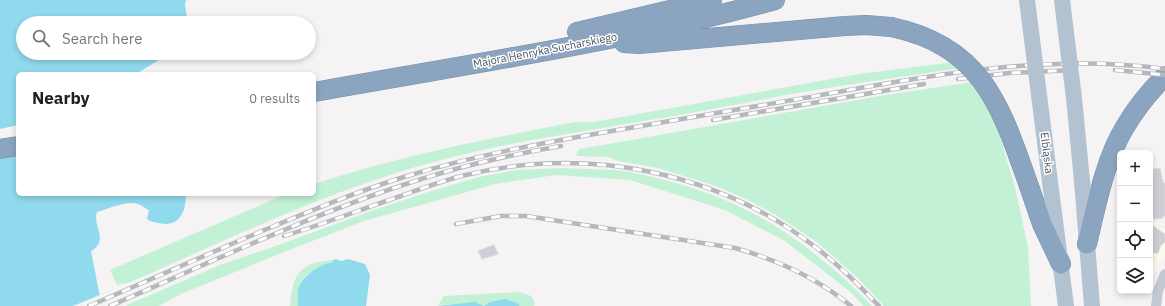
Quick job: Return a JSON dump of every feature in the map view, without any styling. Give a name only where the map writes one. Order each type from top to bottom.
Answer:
[{"type":"highway","name":"Majora Henryka Sucharskiego","points":[[316,91],[337,82],[578,32],[692,3],[712,0]]},
{"type":"highway","name":"Majora Henryka Sucharskiego","points":[[316,81],[337,82],[601,40],[737,10],[775,0]]},
{"type":"highway","points":[[601,40],[639,44],[845,26],[873,26],[891,27],[918,34],[938,42],[959,56],[972,69],[995,99],[1013,141],[1042,224],[1061,264]]},
{"type":"highway","points":[[1087,244],[1102,184],[1124,127],[1147,96],[1165,76]]},
{"type":"highway","points":[[0,137],[16,134]]},
{"type":"highway","points":[[0,149],[16,146]]},
{"type":"main road","name":"Elbląska","points":[[1027,0],[1066,306]]},
{"type":"main road","points":[[1062,0],[1074,98],[1092,306]]},
{"type":"street","points":[[1156,306],[1158,291],[1165,274]]},
{"type":"shaded area","points":[[1153,222],[1156,222],[1158,227],[1165,230],[1165,256],[1153,277]]},
{"type":"green space","points":[[954,62],[960,68],[844,85],[491,148],[401,171],[323,199],[245,231],[131,282],[117,285],[110,270],[281,196],[316,196],[316,183],[378,165],[476,142],[575,122],[594,122],[859,74]]},
{"type":"green space","points":[[972,82],[995,121],[1015,187],[1028,248],[1031,306],[884,306],[859,279],[817,242],[776,215],[748,200],[716,186],[658,168],[618,161],[609,157],[576,156],[578,150],[580,149],[880,96]]},
{"type":"green space","points":[[560,168],[615,170],[635,173],[662,179],[727,201],[779,228],[803,245],[850,284],[872,306],[863,306],[853,294],[785,241],[725,210],[630,180],[556,175],[495,184],[364,221],[183,293],[159,306],[125,306],[220,265],[428,192],[479,177],[516,170]]},
{"type":"green space","points":[[333,260],[331,263],[310,272],[302,280],[298,290],[298,306],[290,306],[293,285],[300,272],[305,267],[312,264]]},
{"type":"green space","points":[[520,292],[531,296],[535,303],[534,306],[520,306],[517,303],[490,302],[484,306],[478,303],[438,305],[444,296]]},
{"type":"water","points":[[0,0],[186,0],[185,5],[187,16],[16,16],[16,60],[159,60],[139,72],[16,72],[16,196],[186,196],[186,201],[180,217],[172,223],[166,224],[150,221],[147,219],[149,210],[134,203],[118,205],[97,212],[96,218],[100,238],[97,247],[91,251],[99,292],[105,306],[0,306]]},
{"type":"water","points":[[335,259],[342,261],[348,259],[365,264],[370,275],[366,306],[298,306],[298,290],[302,281],[311,272],[321,266],[331,263]]},
{"type":"water","points":[[504,299],[517,303],[520,306],[484,306],[490,302]]},
{"type":"water","points":[[475,302],[484,306],[437,306]]},
{"type":"pier","points":[[16,125],[16,154],[0,158],[0,129]]},
{"type":"pier","points":[[102,294],[107,306],[73,306]]},
{"type":"building","points":[[1160,168],[1163,183],[1165,183],[1165,216],[1162,216],[1163,218],[1153,219],[1153,169]]},
{"type":"building","points":[[1153,226],[1165,234],[1165,242],[1161,245],[1158,253],[1153,253]]},
{"type":"building","points":[[494,245],[498,254],[482,259],[478,251]]},
{"type":"railway","points":[[89,306],[243,239],[363,191],[430,169],[533,145],[894,82],[984,69],[1074,63],[1165,69]]},
{"type":"railway","points":[[958,79],[1009,73],[1075,70]]},
{"type":"railway","points":[[1115,70],[1165,75]]},
{"type":"railway","points":[[713,120],[924,84]]},
{"type":"railway","points":[[110,306],[256,242],[368,197],[463,167],[502,157],[561,146]]},
{"type":"railway","points":[[284,236],[434,184],[466,175],[511,167],[557,163],[603,165],[648,172],[692,183],[735,199],[776,220],[814,246],[848,274],[879,306]]},
{"type":"railway","points":[[456,224],[501,216],[526,216],[735,248],[782,264],[825,287],[851,306]]}]
